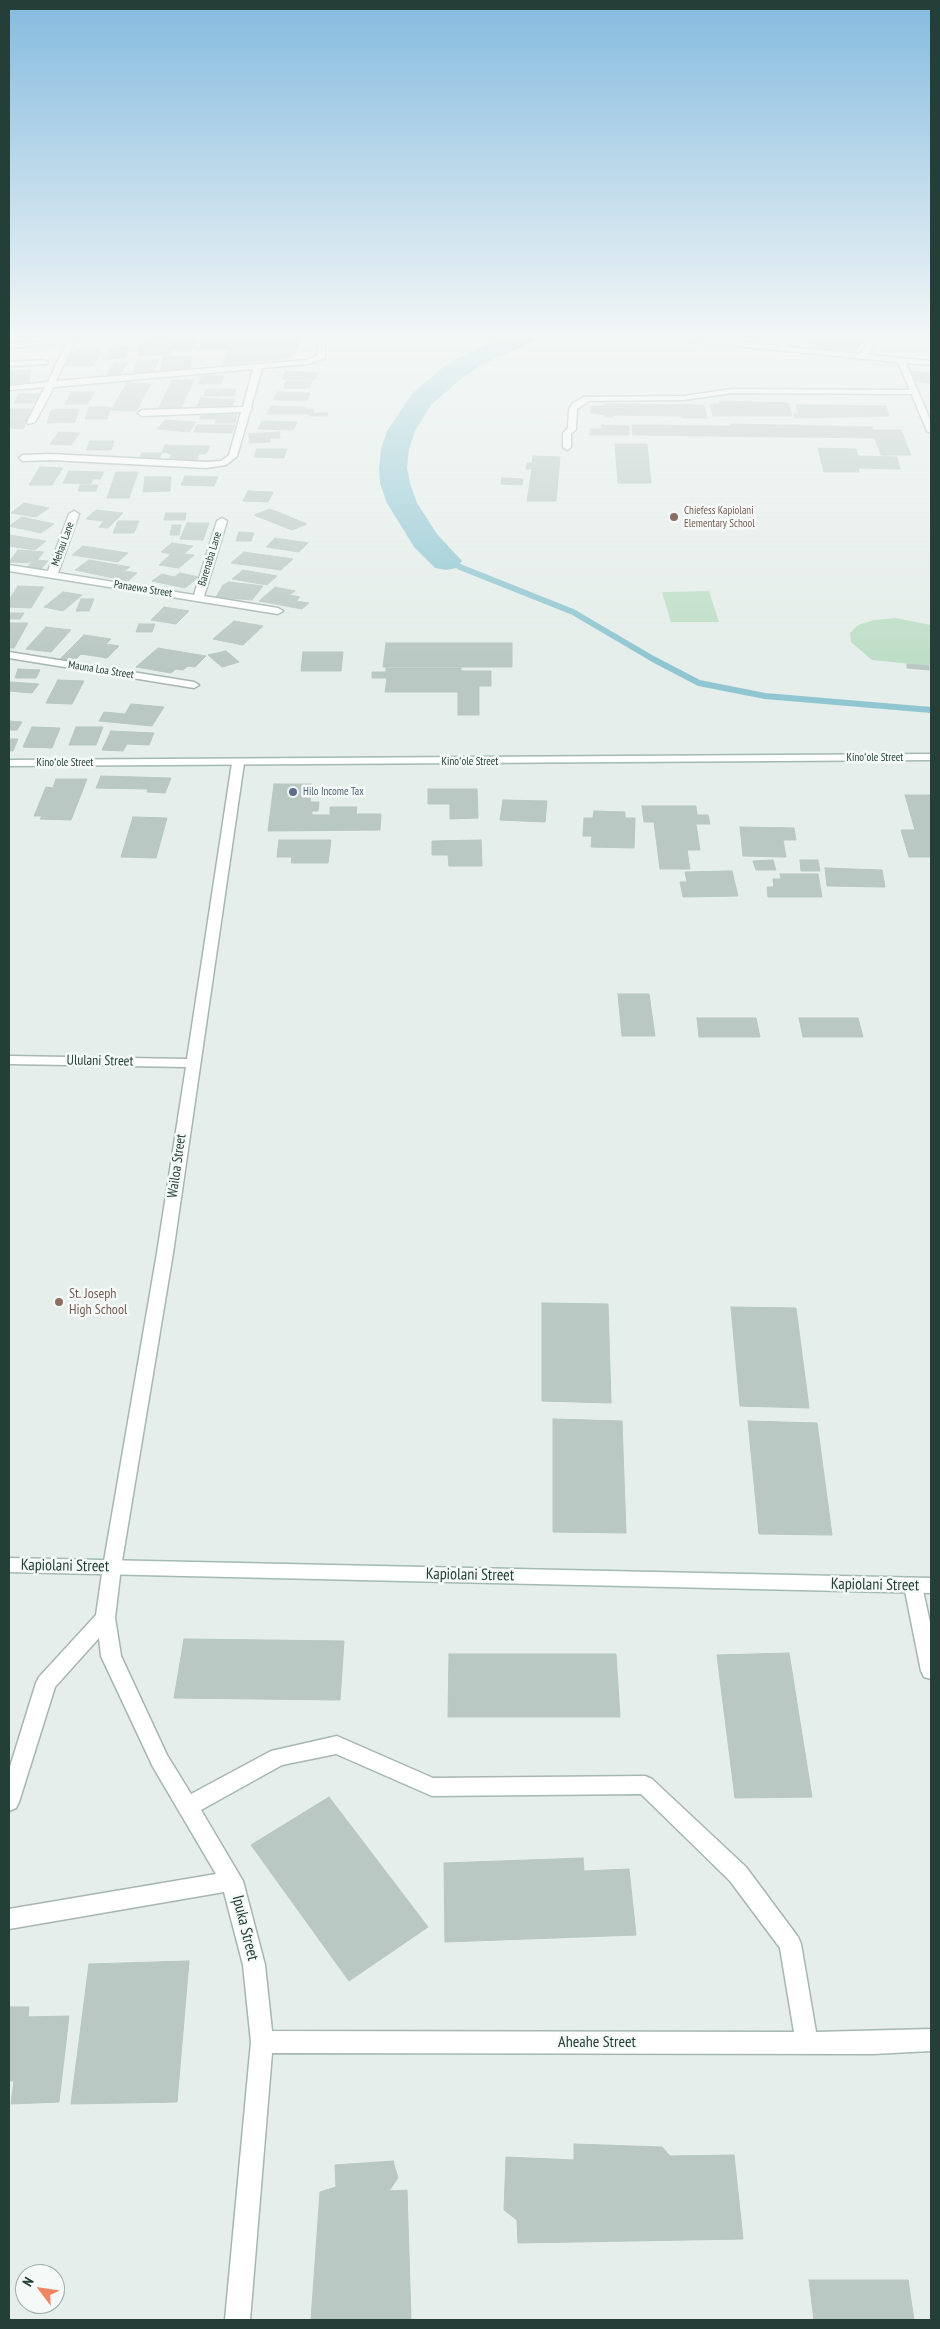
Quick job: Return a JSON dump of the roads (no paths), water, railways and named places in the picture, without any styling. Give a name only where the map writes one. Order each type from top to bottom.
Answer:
[{"type":"street","points":[[23,458],[59,457],[206,465],[223,463],[233,456],[238,442]]},
{"type":"street","points":[[567,442],[567,447]]},
{"type":"street","name":"Mehau Lane","points":[[52,575],[74,514]]},
{"type":"street","name":"Barenaba Lane","points":[[198,598],[222,521]]},
{"type":"street","name":"Panaewa Street","points":[[9,568],[278,611]]},
{"type":"street","name":"Mauna Loa Street","points":[[9,655],[194,685]]},
{"type":"street","name":"Kinoʻole Street","points":[[9,763],[931,757]]},
{"type":"street","name":"Wailoa Street","points":[[112,1568],[165,1253],[238,763]]},
{"type":"street","name":"Ululani Street","points":[[9,1060],[192,1063]]},
{"type":"street","name":"Kapiolani Street","points":[[9,1565],[922,1586]]},
{"type":"street","name":"Ipuka Street","points":[[112,1568],[105,1618],[111,1656],[160,1761],[232,1881],[254,1965],[262,2042],[238,2320]]},
{"type":"street","points":[[922,1586],[931,1671]]},
{"type":"street","points":[[9,1802],[46,1683],[105,1618]]},
{"type":"street","points":[[187,1807],[278,1757],[337,1745],[432,1787],[645,1785],[738,1874],[790,1944],[807,2042]]},
{"type":"street","points":[[9,1919],[232,1881]]},
{"type":"street","name":"Aheahe Street","points":[[262,2042],[807,2042],[931,2040]]},
{"type":"waterway","points":[[397,442],[393,468],[395,483],[402,503],[425,540],[446,561]]},
{"type":"waterway","points":[[446,561],[463,568]]},
{"type":"waterway","points":[[460,567],[573,612],[653,659],[699,683],[765,696],[931,710]]},
{"type":"place","name":"Chiefess Kapiolani Elementary School","points":[[674,517]]},
{"type":"place","name":"Hilo Income Tax","points":[[293,792]]},
{"type":"place","name":"St. Joseph High School","points":[[59,1302]]}]
